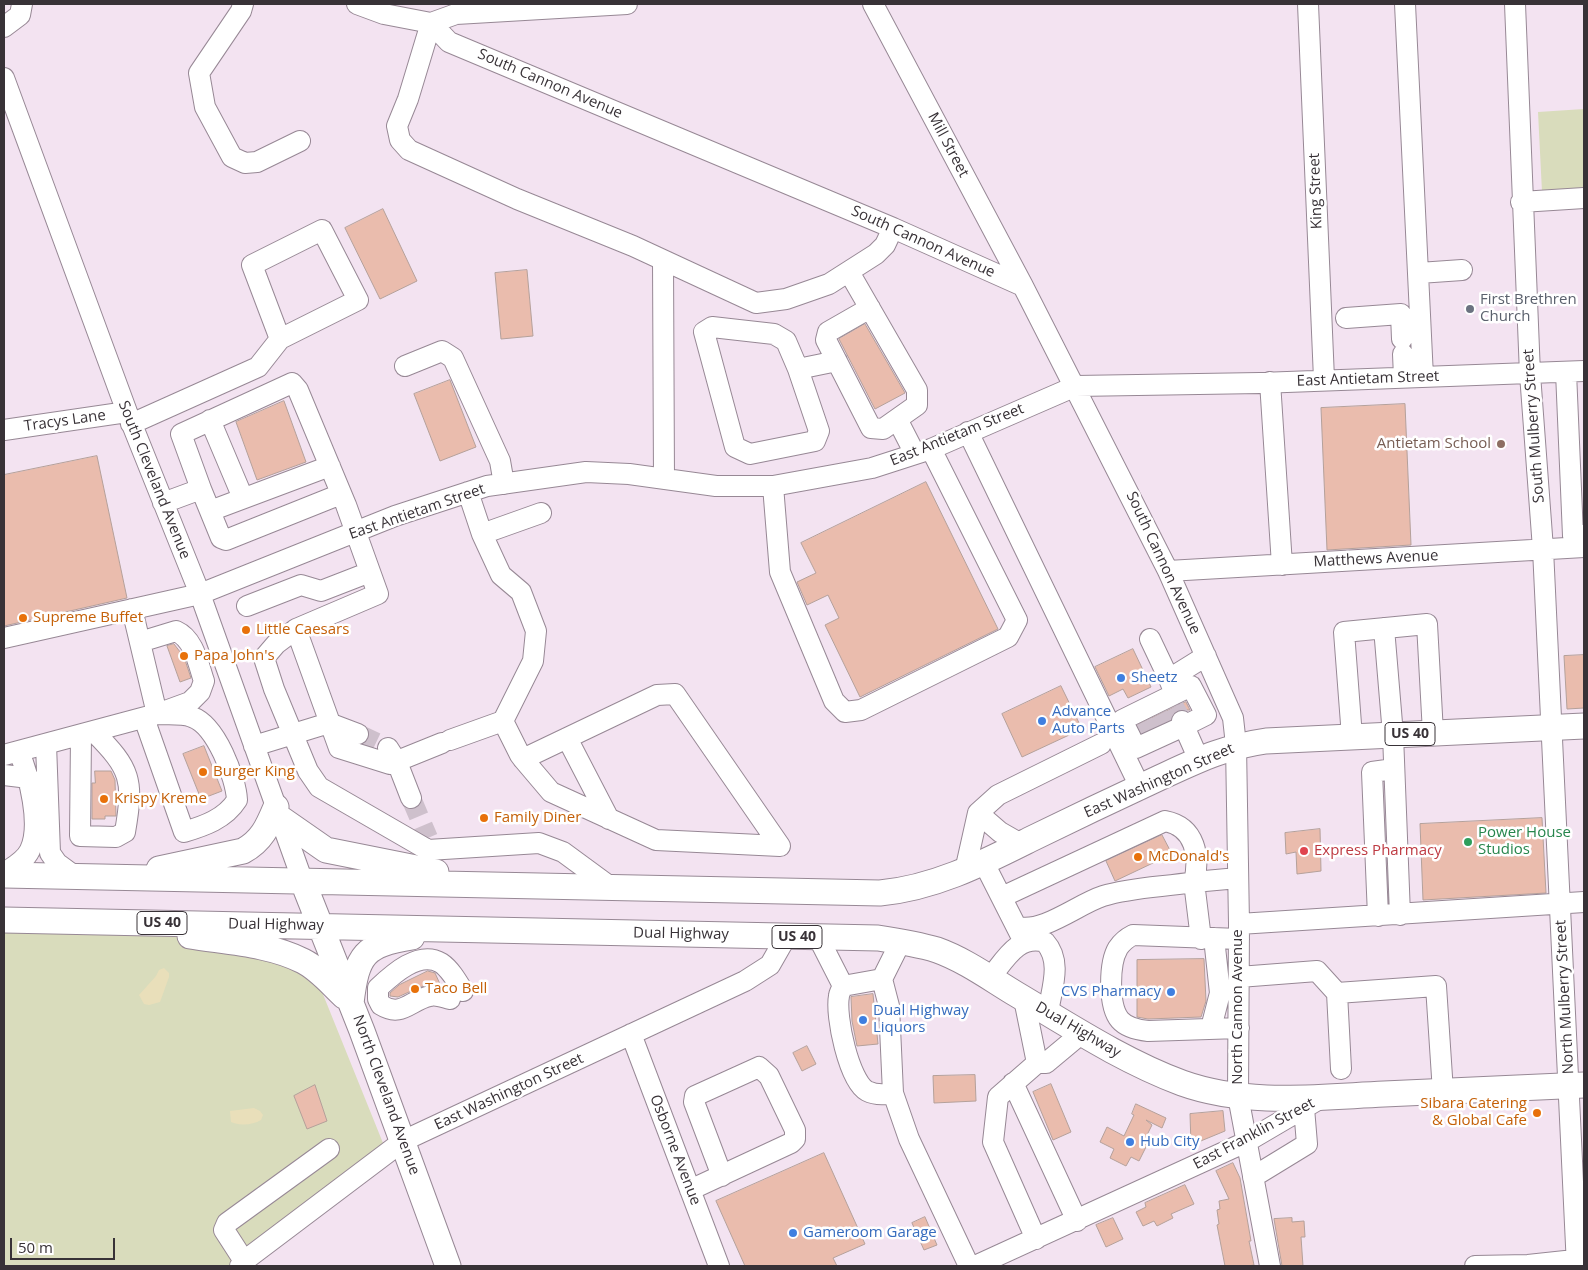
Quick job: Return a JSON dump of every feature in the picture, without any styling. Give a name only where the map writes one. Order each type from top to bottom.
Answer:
[{"type":"main road","name":"East Washington Street","points":[[974,866],[1146,784],[1236,745],[1266,741],[1584,726]]},
{"type":"main road","points":[[121,878],[244,851],[262,837],[278,813],[326,850],[435,852],[530,886]]},
{"type":"main road","name":"US 40","points":[[4,874],[303,882],[880,893],[906,890],[941,880],[974,866]]},
{"type":"main road","name":"North Cleveland Avenue","points":[[303,882],[351,1003],[448,1266]]},
{"type":"main road","name":"Dual Highway","points":[[4,920],[878,938],[901,941],[938,951],[990,978],[1082,1034],[1161,1074],[1184,1083],[1238,1096],[1312,1103]]},
{"type":"main road","points":[[105,922],[284,953],[304,961],[318,971],[351,1003]]},
{"type":"main road","points":[[351,1003],[354,978],[358,965],[374,947],[390,941],[462,929]]},
{"type":"main road","name":"East Franklin Street","points":[[1312,1103],[1443,1092],[1577,1085]]},
{"type":"street","points":[[4,27],[20,15],[22,4]]},
{"type":"street","points":[[243,4],[241,11],[200,73],[205,108],[232,157],[245,163],[257,162],[300,141]]},
{"type":"street","points":[[357,4],[431,23],[470,8],[627,4]]},
{"type":"street","name":"Mill Street","points":[[873,4],[1023,286]]},
{"type":"street","name":"King Street","points":[[1308,4],[1324,379]]},
{"type":"street","points":[[1405,4],[1419,273],[1407,344]]},
{"type":"street","name":"South Mulberry Street","points":[[1515,4],[1521,202],[1530,374],[1543,549],[1551,728]]},
{"type":"street","points":[[431,23],[408,99],[397,126],[400,140],[409,150],[517,199],[663,260],[740,298],[756,303],[786,299],[829,284],[876,254],[885,245],[893,228]]},
{"type":"street","name":"South Cannon Avenue","points":[[431,23],[449,42],[893,228],[1023,286],[1076,386],[1168,571],[1233,718],[1236,745]]},
{"type":"street","name":"South Cleveland Avenue","points":[[4,78],[129,418],[200,594],[303,882]]},
{"type":"street","points":[[1521,202],[1584,198]]},
{"type":"street","points":[[322,230],[358,300],[280,340],[252,265],[322,230]]},
{"type":"street","points":[[663,260],[664,479]]},
{"type":"street","points":[[1419,273],[1462,270]]},
{"type":"street","points":[[848,272],[870,308],[917,390],[916,405],[883,429],[871,428],[826,340],[828,332],[870,308]]},
{"type":"street","points":[[740,298],[744,331]]},
{"type":"street","points":[[1346,318],[1401,314],[1413,377]]},
{"type":"street","points":[[712,327],[774,334],[786,341],[798,369],[819,431],[815,441],[750,454],[736,447],[704,332],[712,327]]},
{"type":"street","name":"Tracys Lane","points":[[4,430],[129,418],[258,368],[280,340]]},
{"type":"street","points":[[406,366],[442,350],[453,358],[500,461],[504,484]]},
{"type":"street","points":[[798,369],[837,361]]},
{"type":"street","points":[[1575,372],[1573,536],[1584,535]]},
{"type":"street","name":"East Antietam Street","points":[[4,638],[200,594],[355,533],[468,492],[504,484],[586,472],[716,486],[773,486],[872,468],[923,451],[1076,386],[1575,372]]},
{"type":"street","points":[[341,494],[226,540],[221,538],[201,489],[182,434],[292,382],[298,390],[341,494],[378,594],[296,629],[276,644],[264,658],[308,771],[319,787],[428,850],[435,852],[539,844],[563,852],[612,888]]},
{"type":"street","points":[[1270,382],[1282,564]]},
{"type":"street","points":[[773,486],[780,572],[834,701],[845,712],[861,710],[1008,637],[1017,620],[923,451],[897,419]]},
{"type":"street","points":[[210,420],[243,498]]},
{"type":"street","points":[[968,432],[1146,784]]},
{"type":"street","points":[[210,511],[330,466]]},
{"type":"street","points":[[163,503],[201,489]]},
{"type":"street","points":[[392,755],[446,742],[503,721],[533,661],[536,631],[521,592],[501,575],[482,534],[468,492]]},
{"type":"street","points":[[482,534],[541,513]]},
{"type":"street","name":"Matthews Avenue","points":[[1168,571],[1584,548]]},
{"type":"street","points":[[292,559],[302,585]]},
{"type":"street","points":[[247,606],[302,585],[321,591],[370,572]]},
{"type":"street","points":[[132,609],[140,642],[151,716],[184,832],[209,824],[231,809],[237,800],[232,774],[218,744],[207,729],[193,717],[151,716]]},
{"type":"street","points":[[1352,737],[1344,632],[1426,624],[1433,733]]},
{"type":"street","points":[[1384,628],[1393,735],[1400,915]]},
{"type":"street","points":[[296,629],[339,748],[390,764],[392,755]]},
{"type":"street","points":[[4,874],[19,863],[30,851],[34,819],[29,778],[11,753],[151,716],[190,702],[200,692],[204,681],[193,648],[185,636],[176,631],[140,642]]},
{"type":"street","points":[[1146,784],[1161,718],[1150,639]]},
{"type":"street","points":[[1161,718],[1206,656]]},
{"type":"street","points":[[503,721],[523,759],[551,792],[656,840],[780,846],[675,694],[657,695],[523,759]]},
{"type":"street","points":[[1161,718],[1199,760]]},
{"type":"street","points":[[254,746],[329,723],[358,734]]},
{"type":"street","name":"North Mulberry Street","points":[[1551,728],[1561,903],[1577,1085],[1579,1262]]},
{"type":"street","points":[[88,734],[117,754],[127,771],[128,811],[125,832],[116,837],[80,836],[88,734]]},
{"type":"street","points":[[566,738],[609,818]]},
{"type":"street","points":[[46,744],[50,853],[57,862],[76,877]]},
{"type":"street","points":[[1048,1013],[1056,966],[1054,955],[1045,942],[1020,934],[1002,897],[974,866],[978,813],[998,795],[1101,744]]},
{"type":"street","name":"North Cannon Avenue","points":[[1236,745],[1239,931],[1238,1096],[1270,1266]]},
{"type":"street","points":[[392,755],[411,798]]},
{"type":"street","points":[[1378,916],[1372,772],[1394,769]]},
{"type":"street","points":[[4,775],[29,778]]},
{"type":"street","points":[[978,813],[1000,832],[1021,844]]},
{"type":"street","points":[[1002,897],[1165,821],[1185,830],[1198,856],[1194,882],[1220,993],[1211,1028]]},
{"type":"street","points":[[990,978],[1013,950],[1020,934],[1027,929],[1042,925],[1102,897],[1126,891],[1238,878]]},
{"type":"street","points":[[1239,1028],[1170,1031],[1136,1030],[1124,1024],[1115,1012],[1113,1000],[1113,961],[1118,947],[1133,935],[1146,934],[1208,938],[1239,931],[1378,916],[1584,902]]},
{"type":"street","name":"East Washington Street","points":[[242,1264],[403,1141],[745,980],[770,965],[786,936]]},
{"type":"street","points":[[818,937],[843,986],[839,996],[839,1008],[845,1048],[854,1075],[867,1091],[880,1095],[893,1094]]},
{"type":"street","points":[[901,941],[882,979],[889,1006],[893,1094],[909,1139],[969,1266]]},
{"type":"street","points":[[1239,976],[1317,971],[1337,993],[1341,1069]]},
{"type":"street","points":[[843,986],[882,979]]},
{"type":"street","points":[[1337,993],[1436,986],[1443,1092]]},
{"type":"street","points":[[1024,999],[1037,1063]]},
{"type":"street","name":"Osborne Avenue","points":[[631,1034],[719,1266]]},
{"type":"street","points":[[1036,1239],[993,1142],[998,1097],[1037,1063],[1046,1064],[1082,1034]]},
{"type":"street","points":[[690,1190],[722,1176],[795,1139],[795,1130],[768,1076],[759,1067],[695,1096],[694,1102],[722,1176]]},
{"type":"street","points":[[1013,1083],[1077,1221]]},
{"type":"street","points":[[1253,1177],[1307,1144],[1312,1103]]},
{"type":"street","name":"East Franklin Street","points":[[975,1266],[1077,1221],[1246,1142],[1312,1103]]},
{"type":"street","points":[[1276,1124],[1281,1160]]},
{"type":"street","points":[[242,1264],[225,1235],[224,1230],[227,1223],[329,1149]]},
{"type":"street","points":[[1475,1266],[1579,1262]]},
{"type":"green space","points":[[1584,109],[1584,190],[1542,192],[1538,112]]},
{"type":"green space","points":[[4,916],[245,941],[314,972],[385,1148],[229,1266],[4,1266]]},
{"type":"sand","points":[[164,968],[169,973],[169,977],[160,1002],[149,1005],[144,1004],[139,995],[159,970]]},
{"type":"sand","points":[[254,1108],[263,1115],[261,1120],[246,1124],[231,1122],[230,1111]]},
{"type":"building","points":[[383,209],[417,281],[380,299],[345,228]]},
{"type":"building","points":[[527,270],[533,336],[501,339],[495,273]]},
{"type":"building","points":[[865,324],[905,393],[875,409],[839,339]]},
{"type":"building","points":[[450,380],[476,447],[440,461],[414,394]]},
{"type":"building","points":[[284,401],[306,462],[257,480],[236,422]]},
{"type":"building","points":[[1405,404],[1411,545],[1327,550],[1321,408]]},
{"type":"building","points":[[97,456],[127,598],[4,626],[4,475]]},
{"type":"building","points":[[926,482],[998,629],[860,697],[825,625],[839,618],[828,595],[807,605],[797,582],[816,573],[801,543]]},
{"type":"building","points":[[174,644],[184,657],[191,678],[180,682],[167,646]]},
{"type":"building","name":"Sheetz","points":[[1133,649],[1151,687],[1128,698],[1123,689],[1109,696],[1095,667]]},
{"type":"building","points":[[1584,655],[1584,708],[1567,709],[1564,656]]},
{"type":"building","name":"Advance Auto Parts","points":[[1061,686],[1082,729],[1022,757],[1002,714]]},
{"type":"building","points":[[1186,702],[1190,710],[1177,710],[1170,719],[1141,732],[1138,725]]},
{"type":"building","name":"Burger King","points":[[204,746],[222,791],[201,799],[183,754]]},
{"type":"building","name":"Krispy Kreme","points":[[95,771],[111,771],[115,780],[116,816],[105,816],[105,819],[92,819],[92,783],[95,783]]},
{"type":"building","points":[[1542,818],[1546,893],[1423,900],[1420,824]]},
{"type":"building","points":[[1320,829],[1321,871],[1297,874],[1296,852],[1286,854],[1285,833]]},
{"type":"building","name":"McDonald's","points":[[1162,835],[1172,854],[1115,881],[1106,861]]},
{"type":"building","name":"CVS Pharmacy","points":[[1204,959],[1206,1001],[1201,1017],[1148,1019],[1137,1017],[1137,960]]},
{"type":"building","points":[[428,971],[435,973],[440,984],[420,987],[398,997],[390,996],[390,993],[399,985]]},
{"type":"building","name":"Dual Highway Liquors","points":[[873,994],[878,1044],[857,1046],[852,1021],[851,997]]},
{"type":"building","points":[[807,1046],[816,1064],[802,1071],[793,1053]]},
{"type":"building","points":[[975,1075],[976,1101],[934,1103],[933,1076]]},
{"type":"building","points":[[1051,1084],[1071,1132],[1053,1140],[1033,1092]]},
{"type":"building","points":[[315,1085],[327,1121],[307,1129],[294,1096]]},
{"type":"building","points":[[1136,1104],[1166,1118],[1162,1128],[1146,1120],[1152,1125],[1143,1143],[1147,1145],[1139,1161],[1131,1157],[1126,1166],[1110,1158],[1114,1149],[1100,1142],[1107,1127],[1124,1136],[1134,1115],[1132,1114]]},
{"type":"building","points":[[1223,1111],[1225,1131],[1191,1145],[1190,1114]]},
{"type":"building","points":[[824,1153],[865,1244],[833,1258],[837,1266],[745,1266],[716,1201]]},
{"type":"building","points":[[1233,1163],[1240,1178],[1254,1265],[1225,1266],[1217,1225],[1219,1224],[1217,1210],[1220,1209],[1219,1201],[1229,1199],[1216,1171]]},
{"type":"building","points":[[1185,1185],[1194,1204],[1171,1214],[1173,1218],[1157,1226],[1154,1221],[1143,1226],[1136,1212],[1146,1207],[1145,1203]]},
{"type":"building","points":[[925,1217],[937,1245],[924,1250],[912,1223]]},
{"type":"building","points":[[1113,1218],[1123,1239],[1106,1247],[1096,1225]]},
{"type":"building","points":[[1292,1218],[1292,1222],[1304,1221],[1305,1237],[1301,1237],[1303,1266],[1282,1266],[1274,1219]]},
{"type":"tunnel","points":[[1174,707],[1182,721]]},
{"type":"tunnel","points":[[1158,715],[1165,729]]},
{"type":"tunnel","points":[[1143,722],[1150,736]]},
{"type":"tunnel","points":[[358,734],[388,748]]},
{"type":"tunnel","points":[[411,798],[428,838]]},
{"type":"place","name":"First Brethren Church","points":[[1470,309]]},
{"type":"place","name":"Antietam School","points":[[1501,444]]},
{"type":"place","name":"Supreme Buffet","points":[[23,618]]},
{"type":"place","name":"Little Caesars","points":[[246,630]]},
{"type":"place","name":"Papa John's","points":[[184,656]]},
{"type":"place","name":"Sheetz","points":[[1121,678]]},
{"type":"place","name":"Advance Auto Parts","points":[[1042,721]]},
{"type":"place","name":"Burger King","points":[[203,772]]},
{"type":"place","name":"Krispy Kreme","points":[[104,799]]},
{"type":"place","name":"Family Diner","points":[[484,818]]},
{"type":"place","name":"Power House Studios","points":[[1468,842]]},
{"type":"place","name":"Express Pharmacy","points":[[1304,851]]},
{"type":"place","name":"McDonald's","points":[[1138,857]]},
{"type":"place","name":"Taco Bell","points":[[415,989]]},
{"type":"place","name":"CVS Pharmacy","points":[[1171,992]]},
{"type":"place","name":"Dual Highway Liquors","points":[[863,1020]]},
{"type":"place","name":"Sibara Catering & Global Cafe","points":[[1537,1113]]},
{"type":"place","name":"Hub City","points":[[1130,1142]]},
{"type":"place","name":"Gameroom Garage","points":[[793,1233]]}]
